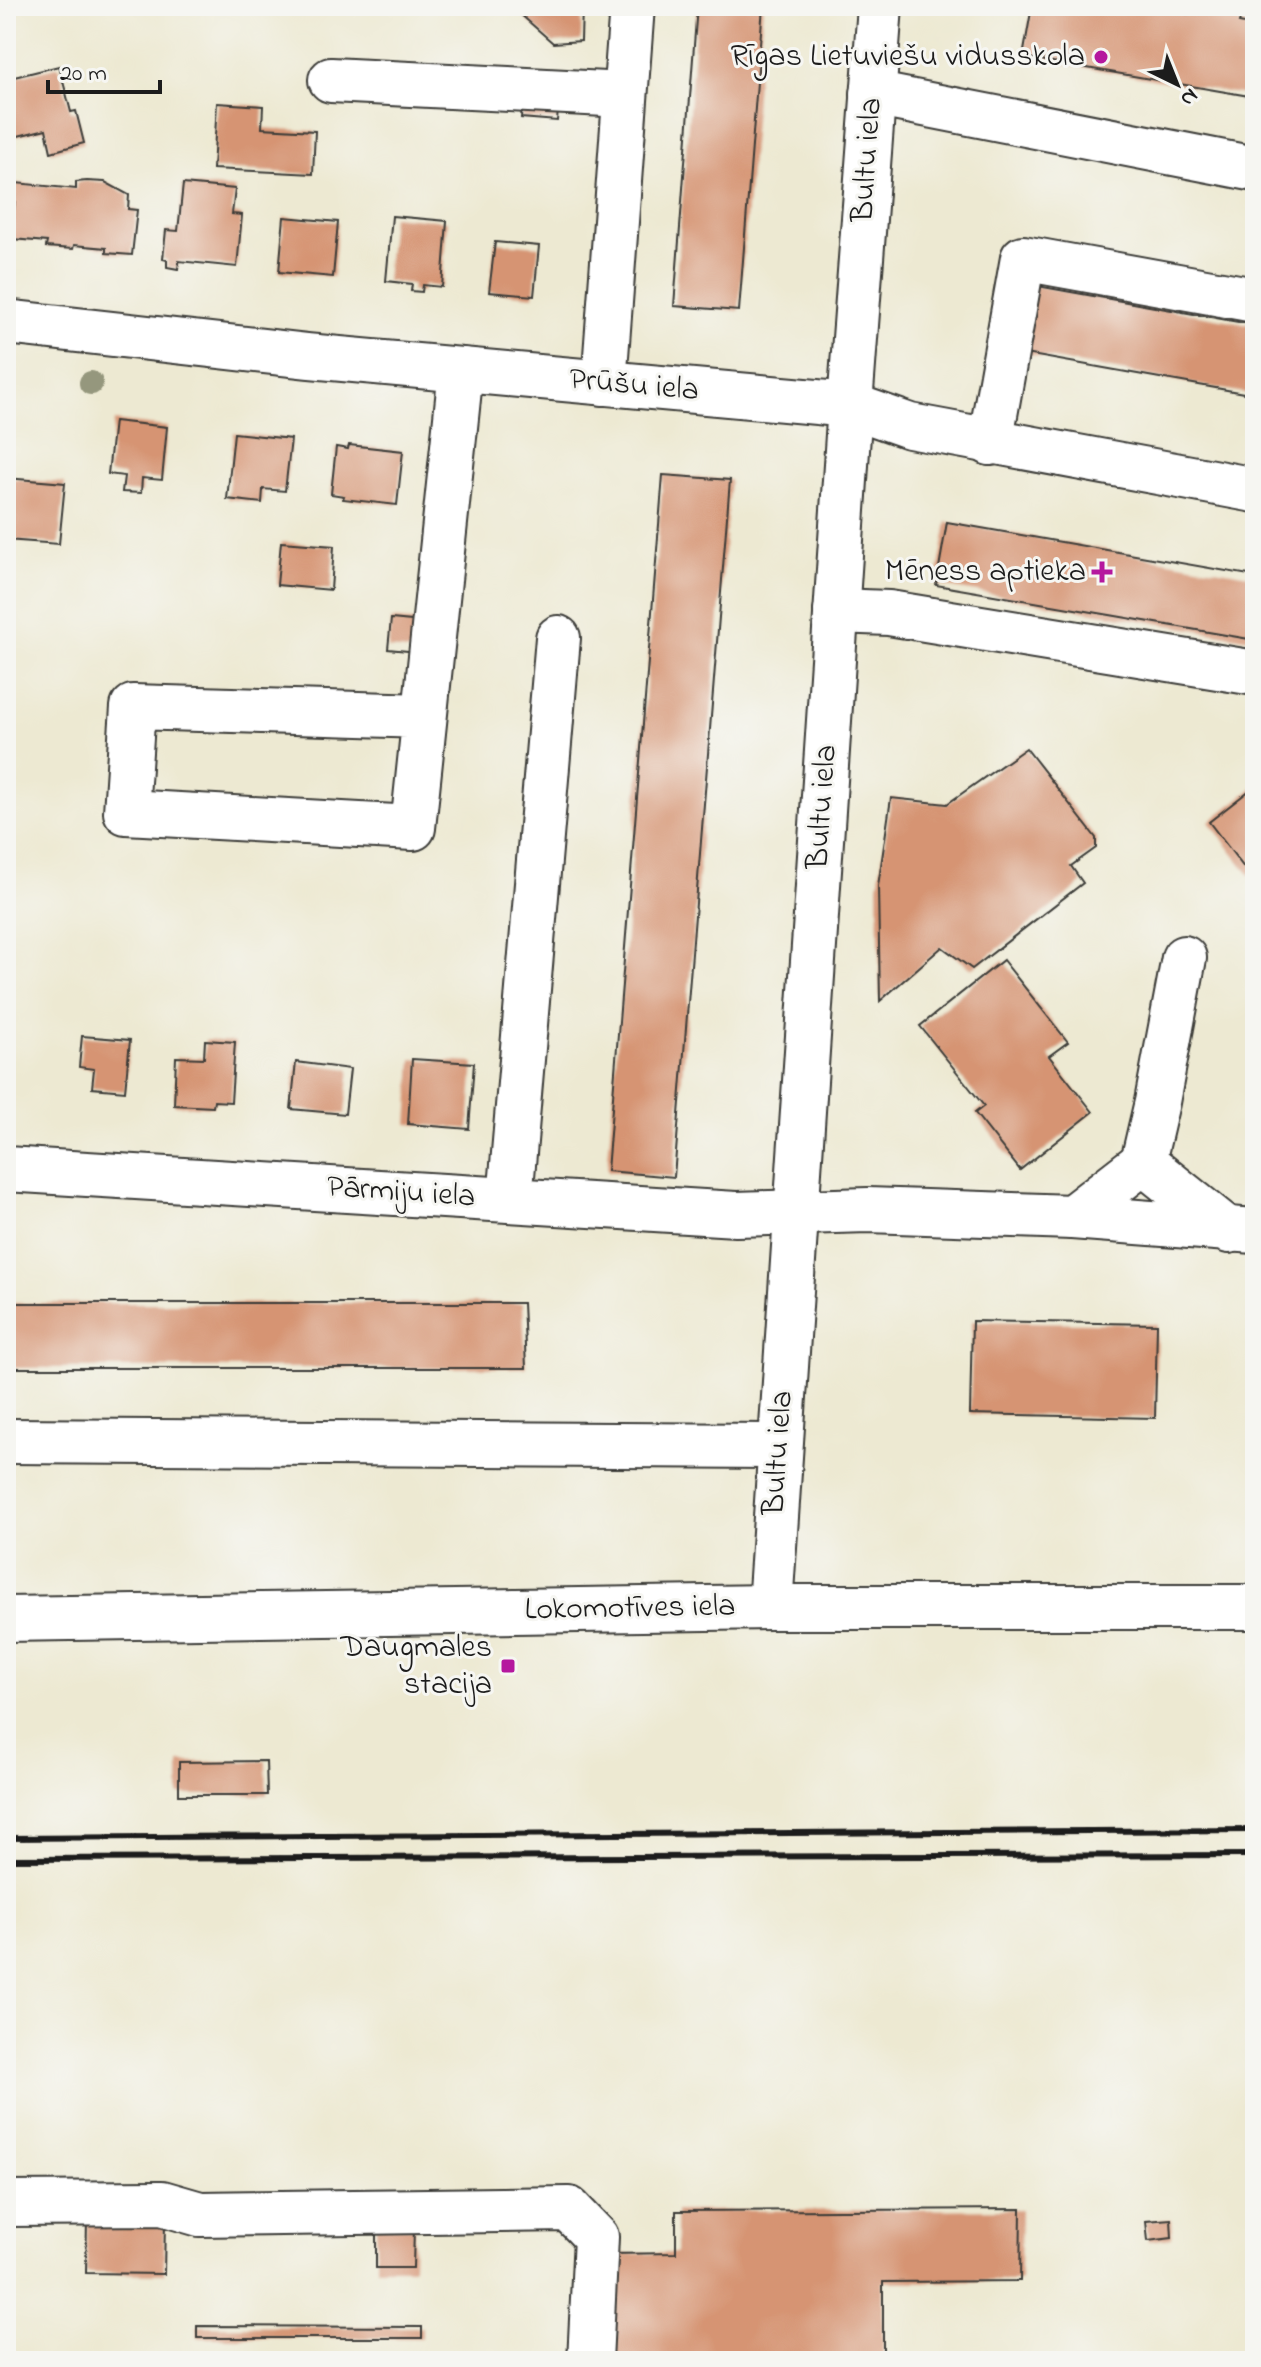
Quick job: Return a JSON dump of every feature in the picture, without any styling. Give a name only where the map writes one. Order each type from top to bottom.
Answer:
[{"type":"street","points":[[604,383],[632,6]]},
{"type":"street","name":"Bultu iela","points":[[770,1607],[850,405],[880,6]]},
{"type":"street","points":[[331,80],[625,95]]},
{"type":"street","points":[[873,94],[1255,169]]},
{"type":"street","points":[[990,443],[1023,258],[1255,300]]},
{"type":"street","name":"Prūšu iela","points":[[6,322],[308,356],[850,405],[910,426],[990,443],[1255,490]]},
{"type":"street","points":[[424,716],[133,707],[126,812],[413,828],[461,370]]},
{"type":"street","points":[[836,611],[889,613],[1255,673]]},
{"type":"street","points":[[510,1200],[558,638]]},
{"type":"street","points":[[1072,1217],[1143,1162],[1184,958]]},
{"type":"street","points":[[1143,1162],[1242,1231]]},
{"type":"street","name":"Pārmiju iela","points":[[6,1169],[723,1213],[796,1214],[868,1210],[1072,1217],[1242,1231]]},
{"type":"street","points":[[6,1441],[779,1446]]},
{"type":"street","name":"Lokomotīves iela","points":[[6,1619],[770,1607],[1255,1607]]},
{"type":"street","points":[[6,2204],[162,2203],[200,2214],[569,2209],[596,2237],[590,2361]]},
{"type":"building","points":[[511,6],[582,6],[581,41],[553,43]]},
{"type":"building","points":[[697,6],[763,6],[739,311],[674,306]]},
{"type":"building","points":[[1032,6],[1143,6],[1187,14],[1188,6],[1249,6],[1247,15],[1241,14],[1239,23],[1255,26],[1255,97],[1023,57]]},
{"type":"building","points":[[59,66],[71,112],[76,111],[84,143],[51,152],[46,129],[6,139],[6,79]]},
{"type":"building","points":[[523,96],[559,98],[557,121],[521,118]]},
{"type":"building","points":[[217,103],[263,106],[262,128],[315,131],[313,174],[213,169]]},
{"type":"building","points":[[76,182],[105,182],[129,195],[128,209],[137,210],[132,255],[106,253],[106,248],[74,245],[73,249],[46,247],[47,242],[12,239],[16,183],[76,189]]},
{"type":"building","points":[[183,184],[235,189],[232,214],[242,215],[237,267],[179,261],[178,269],[167,267],[167,260],[163,259],[166,230],[178,231]]},
{"type":"building","points":[[392,216],[447,221],[442,287],[423,285],[422,292],[411,291],[412,284],[386,281]]},
{"type":"building","points":[[284,217],[338,222],[333,277],[279,272]]},
{"type":"building","points":[[495,242],[539,246],[534,296],[489,292]]},
{"type":"building","points":[[1032,285],[1255,325],[1255,395],[1020,353]]},
{"type":"building","points":[[114,421],[167,427],[162,480],[142,478],[141,493],[122,492],[124,476],[108,474]]},
{"type":"building","points":[[234,433],[291,439],[285,491],[263,489],[262,503],[227,499]]},
{"type":"building","points":[[349,445],[403,451],[397,505],[343,499],[344,496],[331,494],[336,447],[348,449]]},
{"type":"building","points":[[663,475],[730,480],[674,1177],[607,1171]]},
{"type":"building","points":[[6,478],[65,483],[59,544],[6,540]]},
{"type":"building","points":[[947,522],[1255,576],[1255,640],[936,585]]},
{"type":"building","points":[[281,542],[334,546],[331,590],[277,585]]},
{"type":"building","points":[[391,619],[422,622],[418,652],[388,649]]},
{"type":"building","points":[[1026,748],[1096,838],[1096,848],[1071,866],[1083,883],[972,969],[942,947],[880,1001],[878,886],[891,798],[947,804]]},
{"type":"building","points":[[1255,786],[1255,882],[1209,822]]},
{"type":"building","points":[[1003,960],[1068,1042],[1049,1056],[1093,1112],[1020,1170],[975,1113],[984,1106],[920,1026]]},
{"type":"building","points":[[82,1036],[130,1040],[125,1091],[92,1088],[94,1069],[79,1067]]},
{"type":"building","points":[[205,1040],[235,1042],[231,1102],[214,1101],[213,1107],[174,1105],[176,1057],[204,1058]]},
{"type":"building","points":[[412,1059],[474,1063],[469,1129],[408,1124]]},
{"type":"building","points":[[296,1062],[350,1069],[345,1114],[291,1109]]},
{"type":"building","points":[[6,1303],[523,1303],[526,1368],[6,1368]]},
{"type":"building","points":[[972,1321],[1157,1324],[1155,1418],[970,1414]]},
{"type":"building","points":[[266,1761],[267,1795],[179,1795],[179,1762]]},
{"type":"building","points":[[1021,2209],[1020,2281],[883,2282],[883,2361],[609,2361],[609,2254],[676,2253],[676,2211]]},
{"type":"building","points":[[1171,2219],[1172,2238],[1148,2241],[1146,2221]]},
{"type":"building","points":[[87,2220],[165,2220],[164,2274],[86,2273]]},
{"type":"building","points":[[376,2226],[414,2227],[413,2268],[376,2268]]},
{"type":"building","points":[[197,2326],[422,2327],[422,2338],[197,2338]]},
{"type":"railway","points":[[6,1838],[1255,1830]]},
{"type":"railway","points":[[6,1859],[1255,1855]]},
{"type":"place","name":"Rīgas Lietuviešu vidusskola","points":[[1101,57]]},
{"type":"place","name":"Mēness aptieka","points":[[1102,572]]},
{"type":"place","name":"Daugmales stacija","points":[[508,1666]]}]
